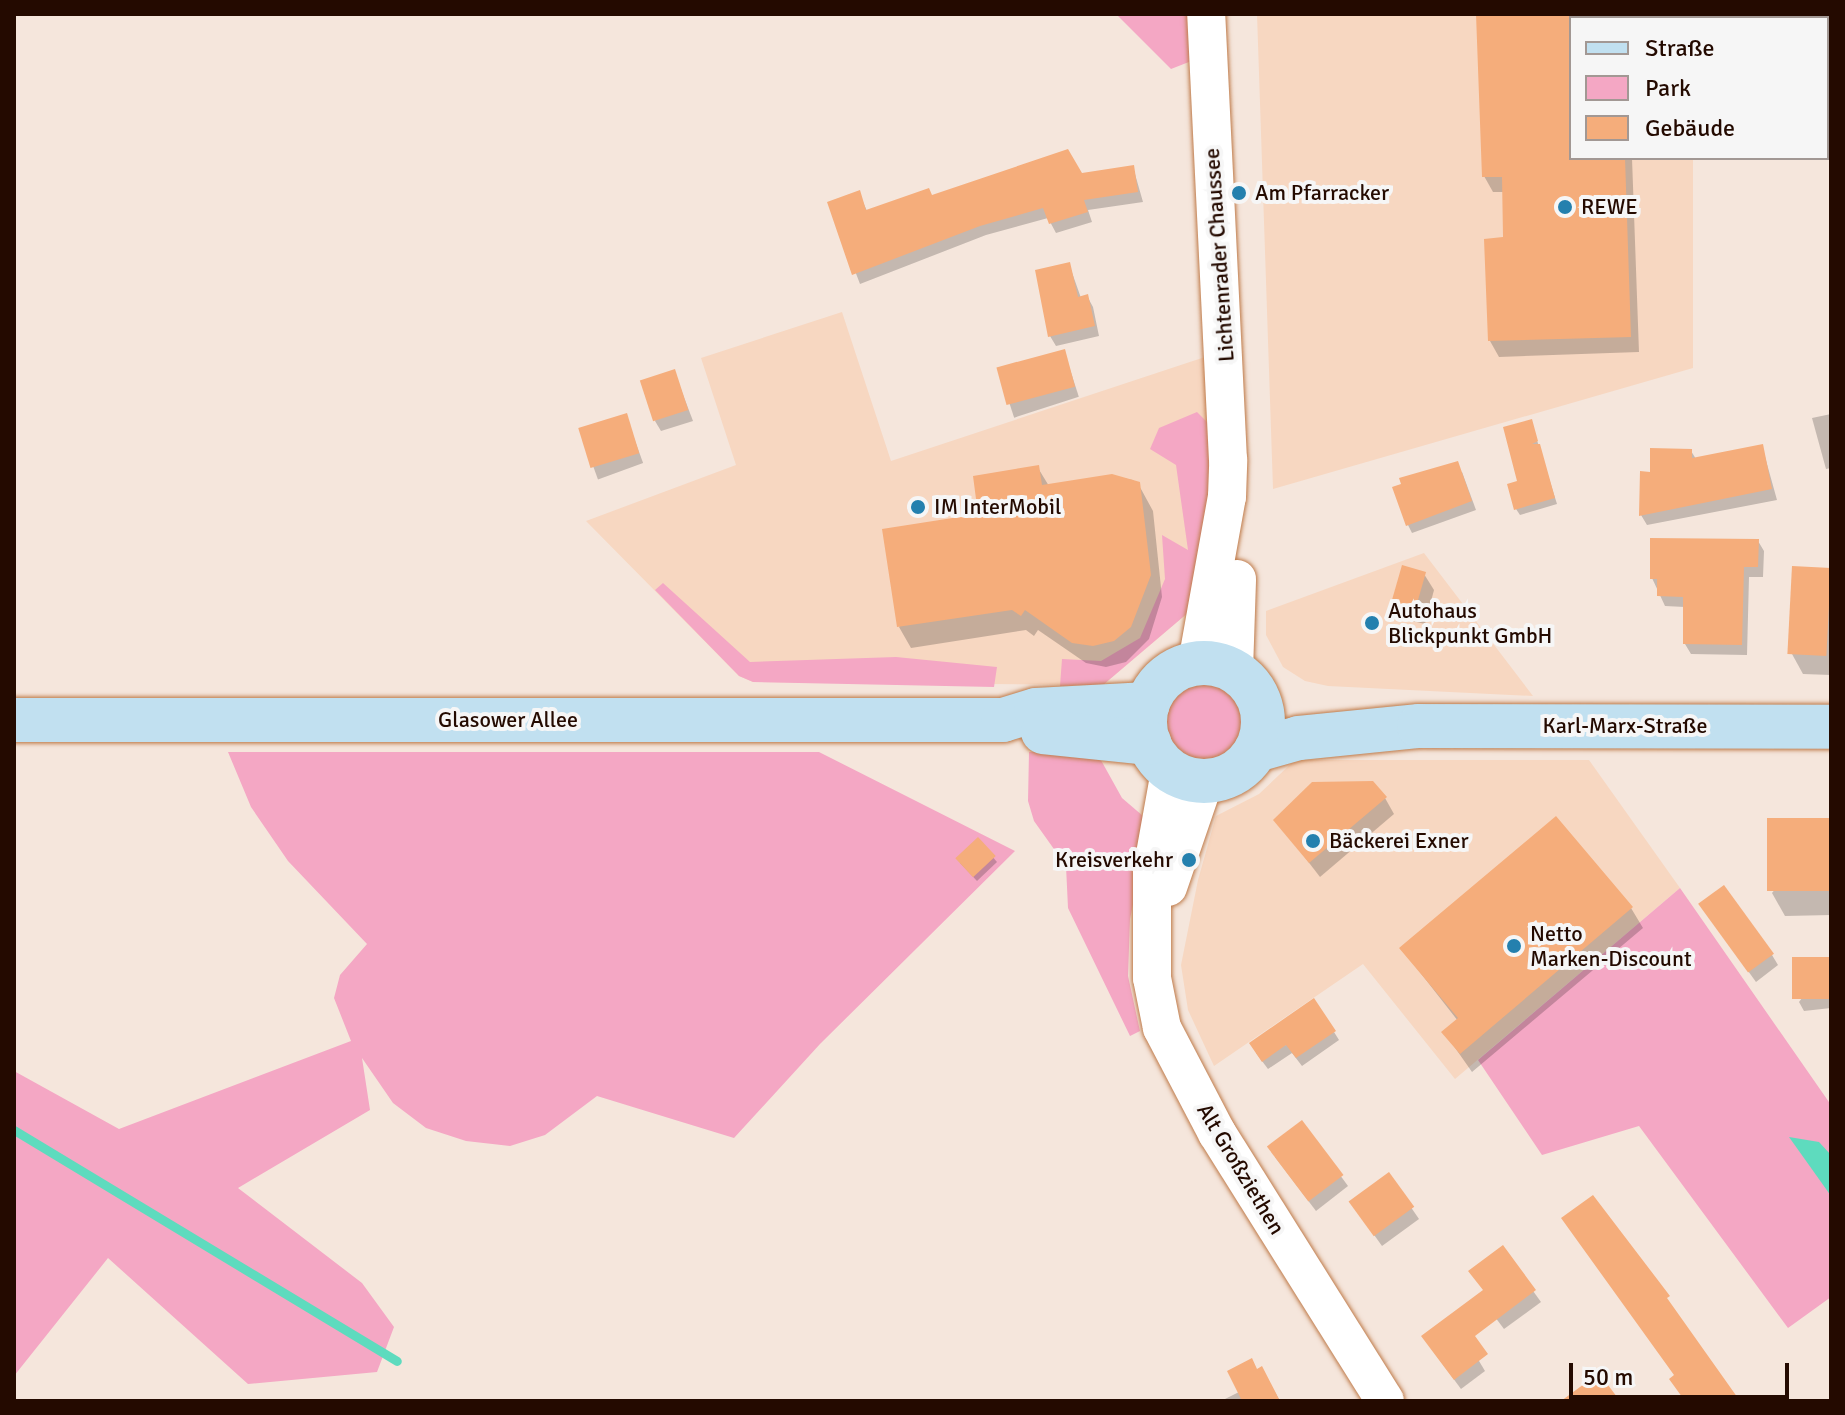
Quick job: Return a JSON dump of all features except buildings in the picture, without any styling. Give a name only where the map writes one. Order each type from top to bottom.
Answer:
[{"type":"main road","points":[[1216,667],[1256,693],[1262,707],[1263,729],[1256,750],[1234,773],[1168,750],[1167,676],[1216,667]]},
{"type":"main road","name":"Karl-Marx-Straße","points":[[1262,707],[1351,712],[1419,726]]},
{"type":"main road","name":"Glasower Allee","points":[[14,720],[1003,720],[1034,731],[1168,750]]},
{"type":"main road","name":"Karl-Marx-Straße","points":[[1256,750],[1299,738],[1419,726],[1831,727]]},
{"type":"street","name":"Lichtenrader Chaussee","points":[[1206,14],[1227,382],[1227,497],[1238,570],[1216,667]]},
{"type":"street","name":"Alt Großziethen","points":[[1168,750],[1152,871],[1152,978],[1169,1046],[1217,1133],[1385,1401]]},
{"type":"shaded area","points":[[1257,14],[1694,14],[1569,16],[1569,160],[1693,160],[1693,368],[1273,489]]},
{"type":"shaded area","name":"IM InterMobil","points":[[842,312],[891,461],[1211,355],[1203,600],[1103,685],[753,682],[739,676],[586,521],[736,465],[701,358]]},
{"type":"shaded area","name":"Autohaus Blickpunkt GmbH","points":[[1424,553],[1533,696],[1328,686],[1305,681],[1283,667],[1266,635],[1266,611]]},
{"type":"shaded area","points":[[1295,760],[1589,760],[1680,888],[1455,1079],[1363,964],[1214,1066],[1188,1010],[1181,965],[1198,880],[1216,816],[1259,794]]},
{"type":"shaded area","points":[[1789,1137],[1819,1142],[1831,1155],[1831,1196]]},
{"type":"green space","points":[[1116,14],[1193,14],[1194,60],[1171,69]]},
{"type":"green space","points":[[1197,412],[1213,428],[1203,600],[1103,685],[1060,686],[1062,659],[1101,661],[1140,638],[1165,579],[1162,535],[1188,550],[1176,465],[1150,449],[1159,428]]},
{"type":"green space","points":[[663,583],[750,662],[896,657],[997,667],[994,687],[753,682],[739,676],[655,590]]},
{"type":"green space","points":[[1205,679],[1228,686],[1240,698],[1247,721],[1240,744],[1228,756],[1205,763],[1182,756],[1170,744],[1163,721],[1170,698],[1182,686]]},
{"type":"green space","points":[[228,752],[819,752],[1015,851],[820,1044],[734,1138],[597,1096],[545,1135],[510,1146],[466,1141],[426,1128],[393,1103],[362,1058],[370,1110],[238,1188],[362,1283],[394,1327],[377,1372],[248,1384],[108,1258],[14,1376],[14,1071],[119,1129],[351,1041],[334,998],[340,975],[367,944],[288,861],[251,807]]},
{"type":"green space","points":[[1029,752],[1097,753],[1122,798],[1150,822],[1130,919],[1128,976],[1140,1031],[1130,1036],[1068,908],[1066,866],[1034,821],[1028,801]]},
{"type":"green space","points":[[1680,888],[1831,1105],[1831,1297],[1788,1328],[1639,1126],[1542,1155],[1478,1060]]},
{"type":"waterway","points":[[14,1130],[397,1361]]},
{"type":"place","name":"Am Pfarracker","points":[[1239,193]]},
{"type":"place","name":"REWE","points":[[1565,207]]},
{"type":"place","name":"IM InterMobil","points":[[918,507]]},
{"type":"place","name":"Autohaus Blickpunkt GmbH","points":[[1372,623]]},
{"type":"place","name":"Bäckerei Exner","points":[[1313,841]]},
{"type":"place","name":"Kreisverkehr","points":[[1189,860]]},
{"type":"place","name":"Netto Marken-Discount","points":[[1514,946]]}]
